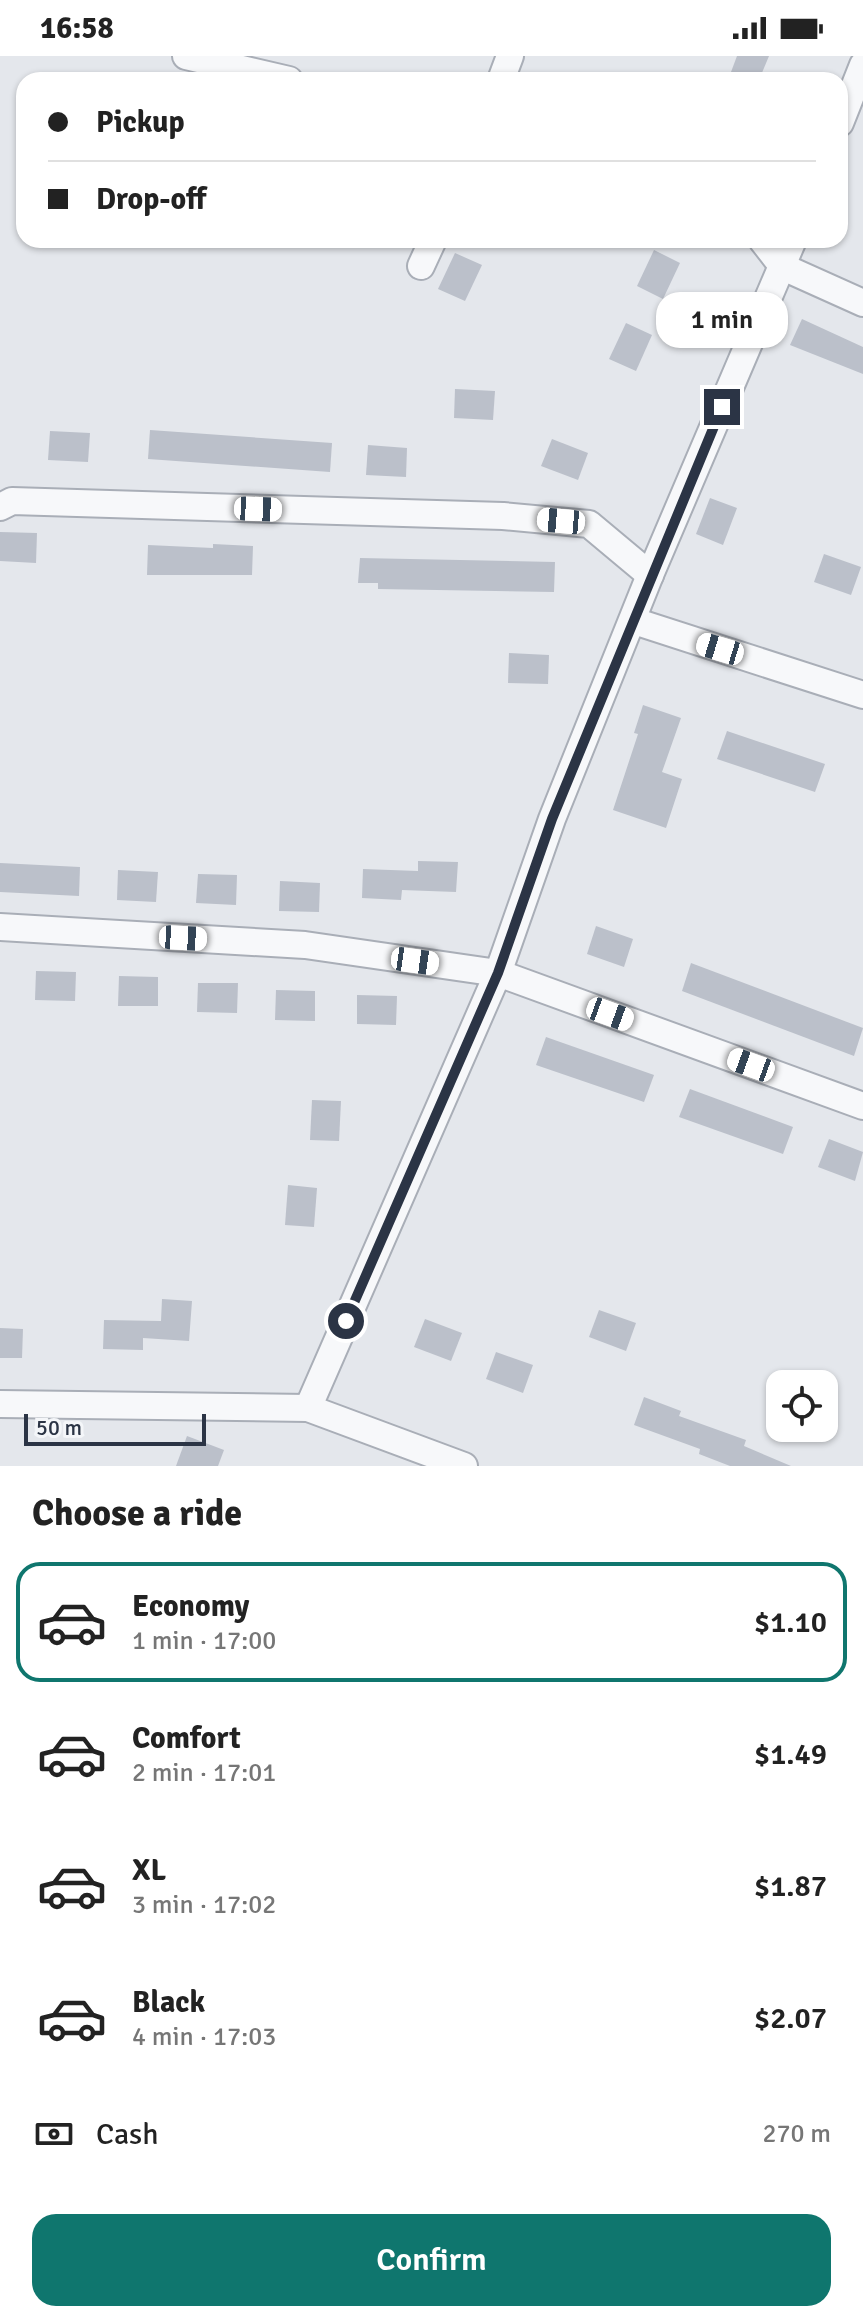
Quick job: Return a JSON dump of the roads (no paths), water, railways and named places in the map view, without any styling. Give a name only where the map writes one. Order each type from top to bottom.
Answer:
[{"type":"street","points":[[186,56],[255,72]]},
{"type":"street","points":[[848,103],[863,65]]},
{"type":"street","points":[[421,266],[429,248]]},
{"type":"street","points":[[768,248],[783,267],[863,303]]},
{"type":"street","points":[[308,1408],[498,973],[552,819],[650,575],[790,248]]},
{"type":"street","points":[[0,507],[12,501],[503,516],[589,524],[650,575]]},
{"type":"street","points":[[634,621],[863,695]]},
{"type":"street","points":[[0,927],[305,945],[498,973],[863,1106]]},
{"type":"street","points":[[0,1404],[308,1408],[464,1466]]}]
